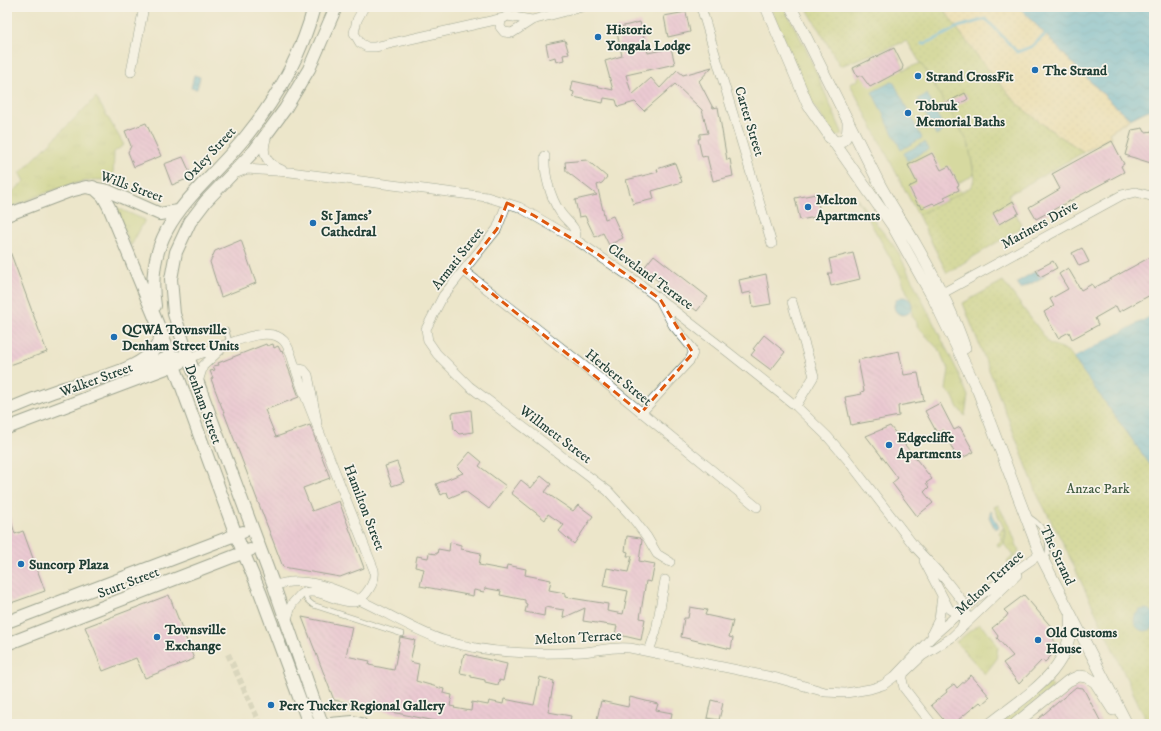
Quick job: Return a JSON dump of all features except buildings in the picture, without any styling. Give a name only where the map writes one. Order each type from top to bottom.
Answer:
[{"type":"main road","name":"Oxley Street","points":[[160,328],[154,298],[154,270],[163,238],[178,211],[248,135],[275,95],[303,40],[314,7]]},
{"type":"main road","points":[[230,178],[267,135],[309,69],[336,7]]},
{"type":"main road","name":"Denham Street","points":[[230,178],[206,201],[190,222],[176,252],[171,279],[174,314],[258,546],[274,586],[322,724]]},
{"type":"main road","name":"Wills Street","points":[[7,215],[76,189],[94,187],[112,192],[160,214],[178,211]]},
{"type":"main road","name":"Denham Street","points":[[94,187],[107,203],[160,328],[243,554],[260,592],[309,724]]},
{"type":"main road","name":"Walker Street","points":[[7,410],[62,388],[113,374],[144,358],[154,350],[160,339],[160,328]]},
{"type":"main road","points":[[113,374],[145,367],[176,354],[190,357]]},
{"type":"main road","name":"Walker Street","points":[[7,428],[171,357],[190,357]]},
{"type":"main road","name":"Sturt Street","points":[[7,622],[252,529]]},
{"type":"main road","name":"Sturt Street","points":[[7,644],[243,554],[258,546]]},
{"type":"main road","points":[[260,592],[274,586]]},
{"type":"main road","points":[[330,724],[353,722],[361,724]]},
{"type":"street","points":[[131,72],[144,7]]},
{"type":"street","points":[[364,7],[357,20],[354,33],[360,43],[371,47],[410,40],[510,16],[532,20]]},
{"type":"street","points":[[504,18],[500,27],[501,30],[508,34],[514,32],[532,20],[582,7]]},
{"type":"street","name":"Carter Street","points":[[701,7],[772,244]]},
{"type":"street","name":"The Strand","points":[[766,7],[802,95],[829,137],[892,225],[937,296],[963,342],[978,391],[1040,554],[1069,614],[1085,641],[1127,724]]},
{"type":"street","name":"The Strand","points":[[791,7],[885,195],[915,242],[937,296]]},
{"type":"street","points":[[829,137],[836,142],[844,140],[847,136],[848,120]]},
{"type":"street","name":"Cleveland Terrace","points":[[267,135],[263,147],[265,157],[276,167],[290,172]]},
{"type":"street","points":[[544,156],[546,176],[556,204],[561,214],[575,228],[576,240]]},
{"type":"street","name":"Cleveland Terrace","points":[[230,178],[238,172],[247,169],[290,172],[487,197],[527,211],[576,240],[660,298],[796,406],[842,453],[915,546],[944,578],[966,606]]},
{"type":"street","name":"Mariners Drive","points":[[937,296],[1122,195],[1136,192],[1154,197]]},
{"type":"street","name":"Armati Street","points":[[426,329],[443,296],[497,229],[507,203]]},
{"type":"street","name":"Herbert Street","points":[[464,271],[607,384],[757,506]]},
{"type":"street","points":[[641,413],[690,360],[693,353],[691,346],[673,324],[660,298]]},
{"type":"street","points":[[792,302],[814,376],[796,406]]},
{"type":"street","name":"Willmett Street","points":[[426,329],[426,334],[432,347],[469,386],[608,491],[632,517],[647,537],[657,554],[670,562]]},
{"type":"street","name":"Walker Street","points":[[190,357],[257,334],[276,335]]},
{"type":"street","name":"Hamilton Street","points":[[276,335],[287,345],[374,570],[373,581],[366,593],[359,600]]},
{"type":"street","name":"Walker Street","points":[[198,382],[201,369],[205,364],[228,345]]},
{"type":"street","name":"Cleveland Terrace","points":[[915,546],[949,609],[962,616]]},
{"type":"street","name":"Melton Terrace","points":[[874,688],[894,677],[927,641],[962,616],[966,606],[1040,554]]},
{"type":"street","name":"Melton Terrace","points":[[905,689],[902,679],[906,669],[925,653],[945,642],[1040,554]]},
{"type":"street","points":[[649,651],[656,631],[665,580]]},
{"type":"street","name":"Melton Terrace","points":[[274,586],[290,581],[306,583],[341,592],[443,640],[500,651],[546,654],[583,652],[614,647],[649,651],[777,678],[825,692],[846,693],[874,688],[898,686],[905,689]]},
{"type":"street","points":[[286,621],[292,604],[297,597],[304,593],[306,583]]},
{"type":"street","name":"Melton Terrace","points":[[304,593],[321,594],[348,602],[359,600]]},
{"type":"street","points":[[927,641],[939,618],[942,596]]},
{"type":"street","points":[[961,628],[962,616],[978,612]]},
{"type":"street","points":[[990,724],[1042,683],[1058,665],[1064,656],[1069,643],[1069,614]]},
{"type":"street","points":[[1015,724],[1076,676],[1090,678],[1095,682],[1122,724]]},
{"type":"street","points":[[905,689],[932,724]]},
{"type":"lane","points":[[226,330],[228,345]]},
{"type":"lane","points":[[1024,514],[1038,523],[1046,533],[1050,547],[1045,565]]},
{"type":"lane","points":[[304,593],[307,600],[313,605],[402,634]]},
{"type":"highlighted area","points":[[507,203],[533,215],[599,255],[660,299],[693,353],[641,413],[464,271],[497,229]]},
{"type":"green space","points":[[770,7],[784,7],[806,49],[842,132],[841,135],[835,137],[811,101]]},
{"type":"green space","points":[[806,7],[942,7],[995,79],[1015,101],[1057,135],[1084,152],[1008,195],[1022,227],[947,273],[918,215],[971,187],[975,177],[968,142],[907,41],[840,66]]},
{"type":"green space","name":"Tobruk Memorial Baths","points":[[894,48],[903,66],[903,70],[921,63],[968,142],[974,175],[958,183],[957,186],[961,193],[918,215],[850,84],[859,79],[853,68]]},
{"type":"green space","points":[[96,97],[124,145],[114,152],[113,182],[103,180],[75,184],[45,193],[7,209],[7,197],[25,181],[20,173]]},
{"type":"green space","points":[[857,199],[897,250],[956,368],[968,396],[965,416],[958,408],[953,397],[946,390],[949,369],[945,364],[940,351],[917,326],[917,322],[912,316],[912,304],[899,273]]},
{"type":"green space","points":[[115,207],[145,220],[132,244],[130,245]]},
{"type":"green space","name":"Anzac Park","points":[[1003,281],[1050,344],[1062,348],[1070,353],[1154,470],[1154,724],[1148,724],[1063,543],[1039,498],[963,303]]},
{"type":"green space","points":[[998,505],[1010,527],[1019,551],[1009,564],[1007,561],[1013,556],[1004,544],[1006,533],[994,507]]},
{"type":"green space","points":[[1003,528],[1005,534],[1004,540],[1003,544],[999,547],[997,544],[1002,540],[999,532]]},
{"type":"green space","points":[[979,624],[990,634],[998,647],[996,660],[985,674],[956,642]]},
{"type":"green space","points":[[1050,683],[1053,687],[1009,724],[1000,724]]},
{"type":"sand","name":"The Strand","points":[[942,7],[1019,7],[1087,78],[1130,119],[1109,133],[1111,137],[1084,152],[1057,135],[1015,101],[995,79]]},
{"type":"water","points":[[1019,7],[1154,7],[1154,107],[1130,119],[1087,78]]},
{"type":"water","points":[[194,75],[200,77],[197,89],[191,88]]},
{"type":"water","points":[[893,81],[922,138],[901,150],[872,92]]},
{"type":"water","points":[[927,94],[945,130],[936,135],[918,99]]},
{"type":"water","points":[[925,142],[929,149],[907,161],[904,153]]},
{"type":"water","points":[[1041,268],[1045,276],[1021,289],[1017,282]]},
{"type":"water","points":[[903,297],[909,300],[912,306],[909,312],[903,315],[897,312],[894,306],[897,300]]},
{"type":"water","points":[[1154,314],[1154,470],[1073,358]]},
{"type":"water","points":[[991,511],[999,527],[995,529],[989,517]]},
{"type":"water","points":[[1145,609],[1153,612],[1156,620],[1153,628],[1145,631],[1137,628],[1134,620],[1137,612]]},
{"type":"pier","points":[[1154,312],[1154,314],[1073,358],[1072,357]]},
{"type":"waterway","points":[[922,44],[934,40],[958,27],[986,19],[1017,52],[1031,47],[1046,34]]},
{"type":"tunnel","points":[[228,654],[260,724]]},
{"type":"place","name":"Historic Yongala Lodge","points":[[598,37]]},
{"type":"place","name":"The Strand","points":[[1035,70]]},
{"type":"place","name":"Strand CrossFit","points":[[918,76]]},
{"type":"place","name":"Tobruk Memorial Baths","points":[[908,113]]},
{"type":"place","name":"Melton Apartments","points":[[808,207]]},
{"type":"place","name":"St James' Cathedral","points":[[313,223]]},
{"type":"place","name":"QCWA Townsville Denham Street Units","points":[[114,337]]},
{"type":"place","name":"Edgecliffe Apartments","points":[[889,445]]},
{"type":"place","name":"Suncorp Plaza","points":[[21,564]]},
{"type":"place","name":"Townsville Exchange","points":[[157,637]]},
{"type":"place","name":"Old Customs House","points":[[1038,640]]},
{"type":"place","name":"Perc Tucker Regional Gallery","points":[[271,705]]}]
